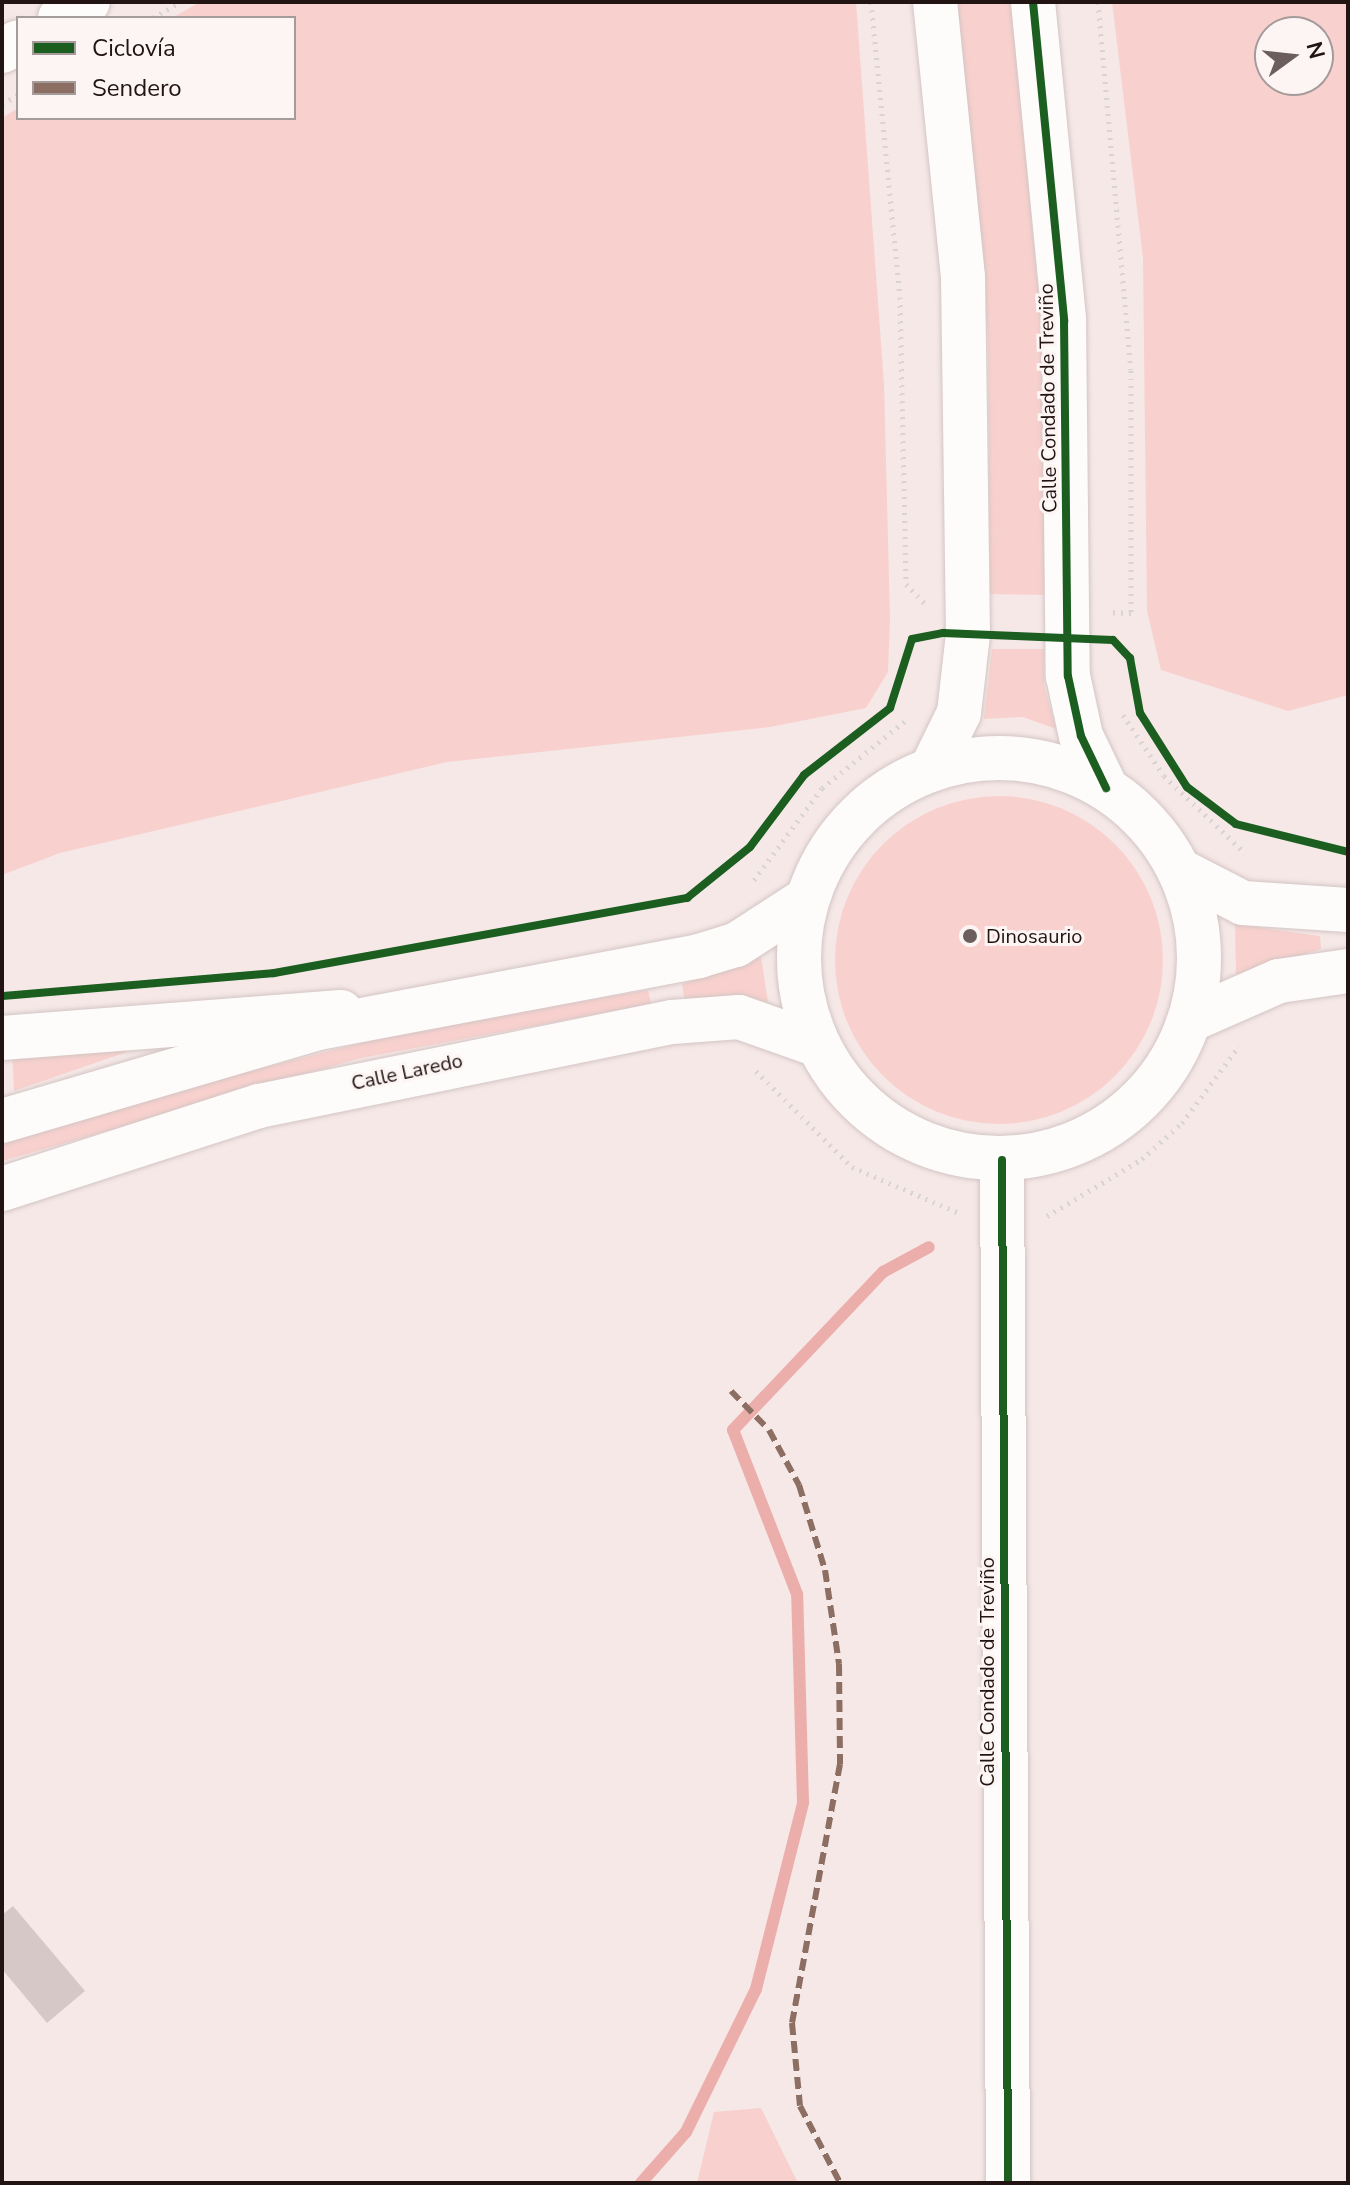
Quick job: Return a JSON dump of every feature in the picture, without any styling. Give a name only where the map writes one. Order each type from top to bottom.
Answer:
[{"type":"main road","points":[[64,16],[88,2]]},
{"type":"main road","points":[[932,768],[959,713],[950,621],[963,277],[935,2]]},
{"type":"main road","name":"Calle Condado de Treviño","points":[[1033,2],[1064,320],[1088,624],[1081,736],[1106,788]]},
{"type":"main road","points":[[1022,758],[1106,788],[1149,824],[1179,870],[1199,944],[1190,1020],[1165,1069],[1119,1120],[1083,1142],[1002,1160],[913,1141],[842,1084],[818,1045],[798,973],[807,899],[825,856],[853,818],[932,768],[1022,758]]},
{"type":"main road","points":[[1179,870],[1243,903],[1348,910]]},
{"type":"main road","points":[[2,1121],[159,1071],[403,1011],[699,956],[736,945],[807,899]]},
{"type":"main road","points":[[1190,1020],[1279,981],[1348,971]]},
{"type":"main road","points":[[2,1038],[403,1011]]},
{"type":"main road","name":"Calle Laredo","points":[[2,1189],[259,1106],[657,1025],[739,1017],[818,1045]]},
{"type":"main road","name":"Calle Condado de Treviño","points":[[1002,1160],[1008,2183]]},
{"type":"path","points":[[156,16],[180,2]]},
{"type":"path","points":[[871,2],[899,283],[906,584],[950,621]]},
{"type":"path","points":[[1088,624],[1131,613],[1131,384],[1098,2]]},
{"type":"path","points":[[1118,706],[1164,776],[1253,859]]},
{"type":"path","points":[[747,888],[822,788],[913,713]]},
{"type":"path","points":[[1147,726],[1187,787],[1236,824]]},
{"type":"path","points":[[1040,1229],[1053,1206],[1142,1159],[1182,1123],[1244,1040]]},
{"type":"path","points":[[748,1067],[784,1092],[852,1167],[953,1207],[966,1220]]},
{"type":"shaded area","points":[[200,2],[856,2],[884,384],[890,618],[888,672],[866,708],[770,727],[447,762],[60,853],[2,875],[2,118],[16,109],[16,120],[296,120],[296,16],[176,16]]},
{"type":"shaded area","points":[[957,2],[1012,2],[1041,323],[1046,595],[990,594],[988,336]]},
{"type":"shaded area","points":[[1112,2],[1348,2],[1348,695],[1288,711],[1161,670],[1147,611],[1143,258]]},
{"type":"shaded area","points":[[992,649],[1044,649],[1044,685],[1056,729],[1023,717],[984,719]]},
{"type":"shaded area","points":[[999,796],[1031,799],[1062,808],[1090,823],[1115,844],[1136,869],[1151,897],[1160,928],[1163,960],[1160,992],[1151,1023],[1136,1051],[1115,1076],[1090,1097],[1062,1112],[1031,1121],[999,1124],[967,1121],[936,1112],[908,1097],[883,1076],[862,1051],[847,1023],[838,992],[835,960],[838,928],[847,897],[862,869],[883,844],[908,823],[936,808],[967,799]]},
{"type":"shaded area","points":[[1235,924],[1320,936],[1321,949],[1236,975]]},
{"type":"shaded area","points":[[761,957],[768,1002],[739,996],[685,1001],[682,984]]},
{"type":"shaded area","points":[[648,990],[651,1004],[361,1058],[2,1161],[2,1144],[169,1092],[408,1031]]},
{"type":"shaded area","points":[[121,1044],[127,1052],[14,1091],[12,1050]]},
{"type":"shaded area","points":[[761,2108],[798,2183],[697,2183],[714,2112]]},
{"type":"building","points":[[13,1906],[85,1991],[47,2023],[2,1969],[2,1915]]},
{"type":"waterway","points":[[641,2183],[686,2132],[756,1989],[803,1803],[797,1594],[733,1430],[883,1272],[929,1247]]},
{"type":"marked path","points":[[731,1391],[769,1430],[799,1485],[825,1570],[839,1664],[840,1764],[792,2023],[800,2106],[840,2183]]},
{"type":"cycle path","points":[[1033,2],[1064,320],[1068,676],[1081,736],[1106,788]]},
{"type":"cycle path","points":[[2,996],[274,973],[687,898],[750,847],[804,775],[890,708],[912,639],[943,633],[1113,640],[1130,658],[1140,713],[1187,787],[1236,824],[1348,852]]},
{"type":"cycle path","points":[[1002,1160],[1008,2183]]},
{"type":"place","name":"Dinosaurio","points":[[970,936]]}]
